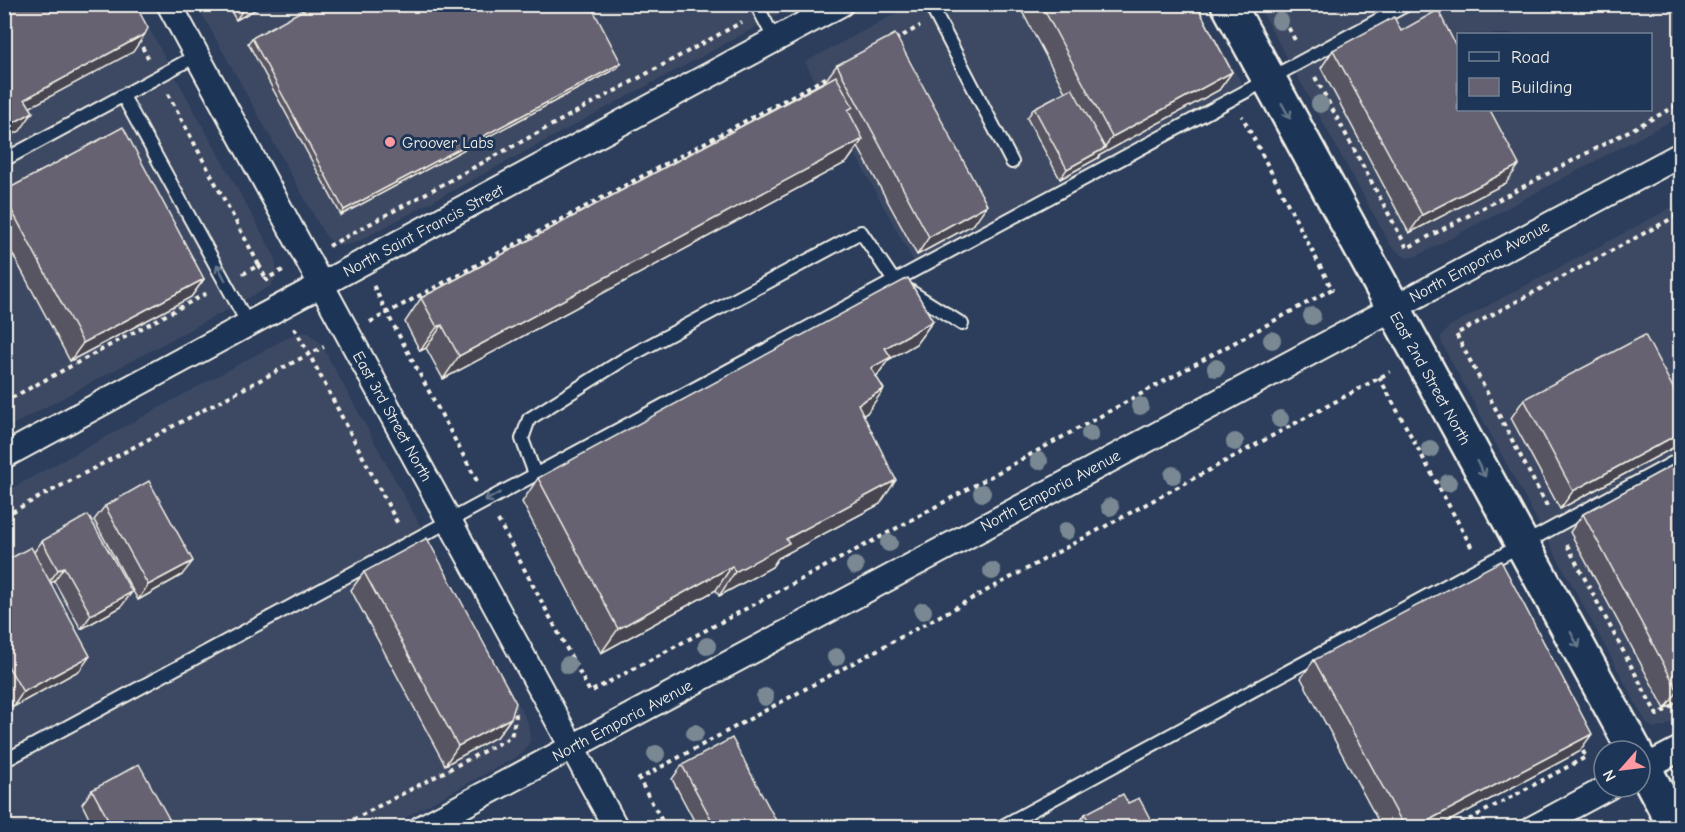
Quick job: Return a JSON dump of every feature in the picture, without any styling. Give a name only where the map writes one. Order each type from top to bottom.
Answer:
[{"type":"street","name":"East 3rd Street North","points":[[169,4],[616,828]]},
{"type":"street","name":"North Saint Francis Street","points":[[4,456],[841,4]]},
{"type":"street","name":"East 2nd Street North","points":[[1228,4],[1628,739]]},
{"type":"street","name":"North Emporia Avenue","points":[[421,828],[1680,155]]},
{"type":"street","points":[[1652,758],[1680,749]]},
{"type":"street","name":"East 2nd Street North","points":[[1652,784],[1676,828]]},
{"type":"street","points":[[1533,828],[1592,796]]},
{"type":"lane","points":[[930,4],[1012,162]]},
{"type":"lane","points":[[4,761],[1408,4]]},
{"type":"lane","points":[[758,8],[775,40]]},
{"type":"lane","points":[[4,160],[196,56]]},
{"type":"lane","points":[[123,96],[248,324]]},
{"type":"lane","points":[[535,474],[522,439],[529,419],[626,358],[861,232],[894,281],[962,324]]},
{"type":"lane","points":[[999,828],[1680,459]]},
{"type":"path","points":[[1276,4],[1407,248],[1680,104]]},
{"type":"path","points":[[307,258],[758,8]]},
{"type":"path","points":[[885,45],[937,17]]},
{"type":"path","points":[[136,35],[266,279]]},
{"type":"path","points":[[834,73],[387,313],[590,692],[884,535],[1332,289],[1233,98]]},
{"type":"path","points":[[1456,334],[1680,214]]},
{"type":"path","points":[[4,402],[259,265]]},
{"type":"path","points":[[4,516],[309,354],[402,531],[412,540]]},
{"type":"path","points":[[666,828],[639,778],[1389,372]]},
{"type":"path","points":[[1379,377],[1482,565]]},
{"type":"path","points":[[337,828],[512,737],[516,716],[511,706]]},
{"type":"path","points":[[1453,828],[1586,757],[1575,737]]},
{"type":"path","points":[[543,828],[555,821],[559,828]]},
{"type":"shaded area","points":[[5,5],[136,5],[275,257],[277,275],[271,286],[5,429]]},
{"type":"shaded area","name":"Groover Labs","points":[[197,5],[797,5],[355,243],[339,246],[326,237]]},
{"type":"shaded area","points":[[912,5],[1197,5],[1250,98],[920,273],[805,62]]},
{"type":"shaded area","points":[[1258,5],[1680,5],[1680,116],[1417,256],[1406,258],[1391,246]]},
{"type":"shaded area","points":[[1680,203],[1680,718],[1663,727],[1654,728],[1647,724],[1442,344],[1441,336],[1450,326]]},
{"type":"shaded area","points":[[308,332],[321,344],[528,723],[530,741],[523,753],[388,827],[5,828],[5,492],[294,334]]},
{"type":"building","points":[[4,4],[135,4],[148,28],[145,34],[25,99],[33,112],[4,128]]},
{"type":"building","name":"Groover Labs","points":[[314,4],[590,4],[621,63],[344,210],[252,38]]},
{"type":"building","points":[[1041,4],[1196,4],[1232,72],[1112,137]]},
{"type":"building","points":[[1438,10],[1457,48],[1457,111],[1491,111],[1519,165],[1422,215],[1333,50],[1394,17],[1401,31]]},
{"type":"building","points":[[895,34],[987,205],[929,237],[837,65]]},
{"type":"building","points":[[836,76],[853,107],[848,110],[863,139],[459,356],[442,325],[437,327],[421,298]]},
{"type":"building","points":[[1072,88],[1105,148],[1067,169],[1034,108]]},
{"type":"building","points":[[123,127],[204,279],[83,343],[4,196],[4,191]]},
{"type":"building","points":[[908,278],[933,321],[885,348],[891,357],[871,368],[884,389],[858,404],[896,480],[786,539],[789,543],[735,572],[732,566],[618,629],[538,478]]},
{"type":"building","points":[[1645,335],[1680,401],[1680,433],[1573,491],[1524,399]]},
{"type":"building","points":[[1680,461],[1680,690],[1678,691],[1583,514]]},
{"type":"building","points":[[149,481],[193,561],[148,585],[105,506]]},
{"type":"building","points":[[88,515],[132,592],[91,615],[64,567],[58,570],[42,541]]},
{"type":"building","points":[[427,538],[516,703],[511,718],[458,746],[364,572]]},
{"type":"building","points":[[31,547],[90,656],[23,692],[4,659],[4,562]]},
{"type":"building","points":[[1501,561],[1592,734],[1414,828],[1405,828],[1314,660]]},
{"type":"building","points":[[732,738],[780,828],[716,828],[682,765]]},
{"type":"building","points":[[139,764],[174,828],[113,828],[92,790]]},
{"type":"building","points":[[1123,794],[1128,803],[1139,798],[1155,828],[1092,828],[1085,814]]},
{"type":"place","name":"Groover Labs","points":[[390,142]]}]
